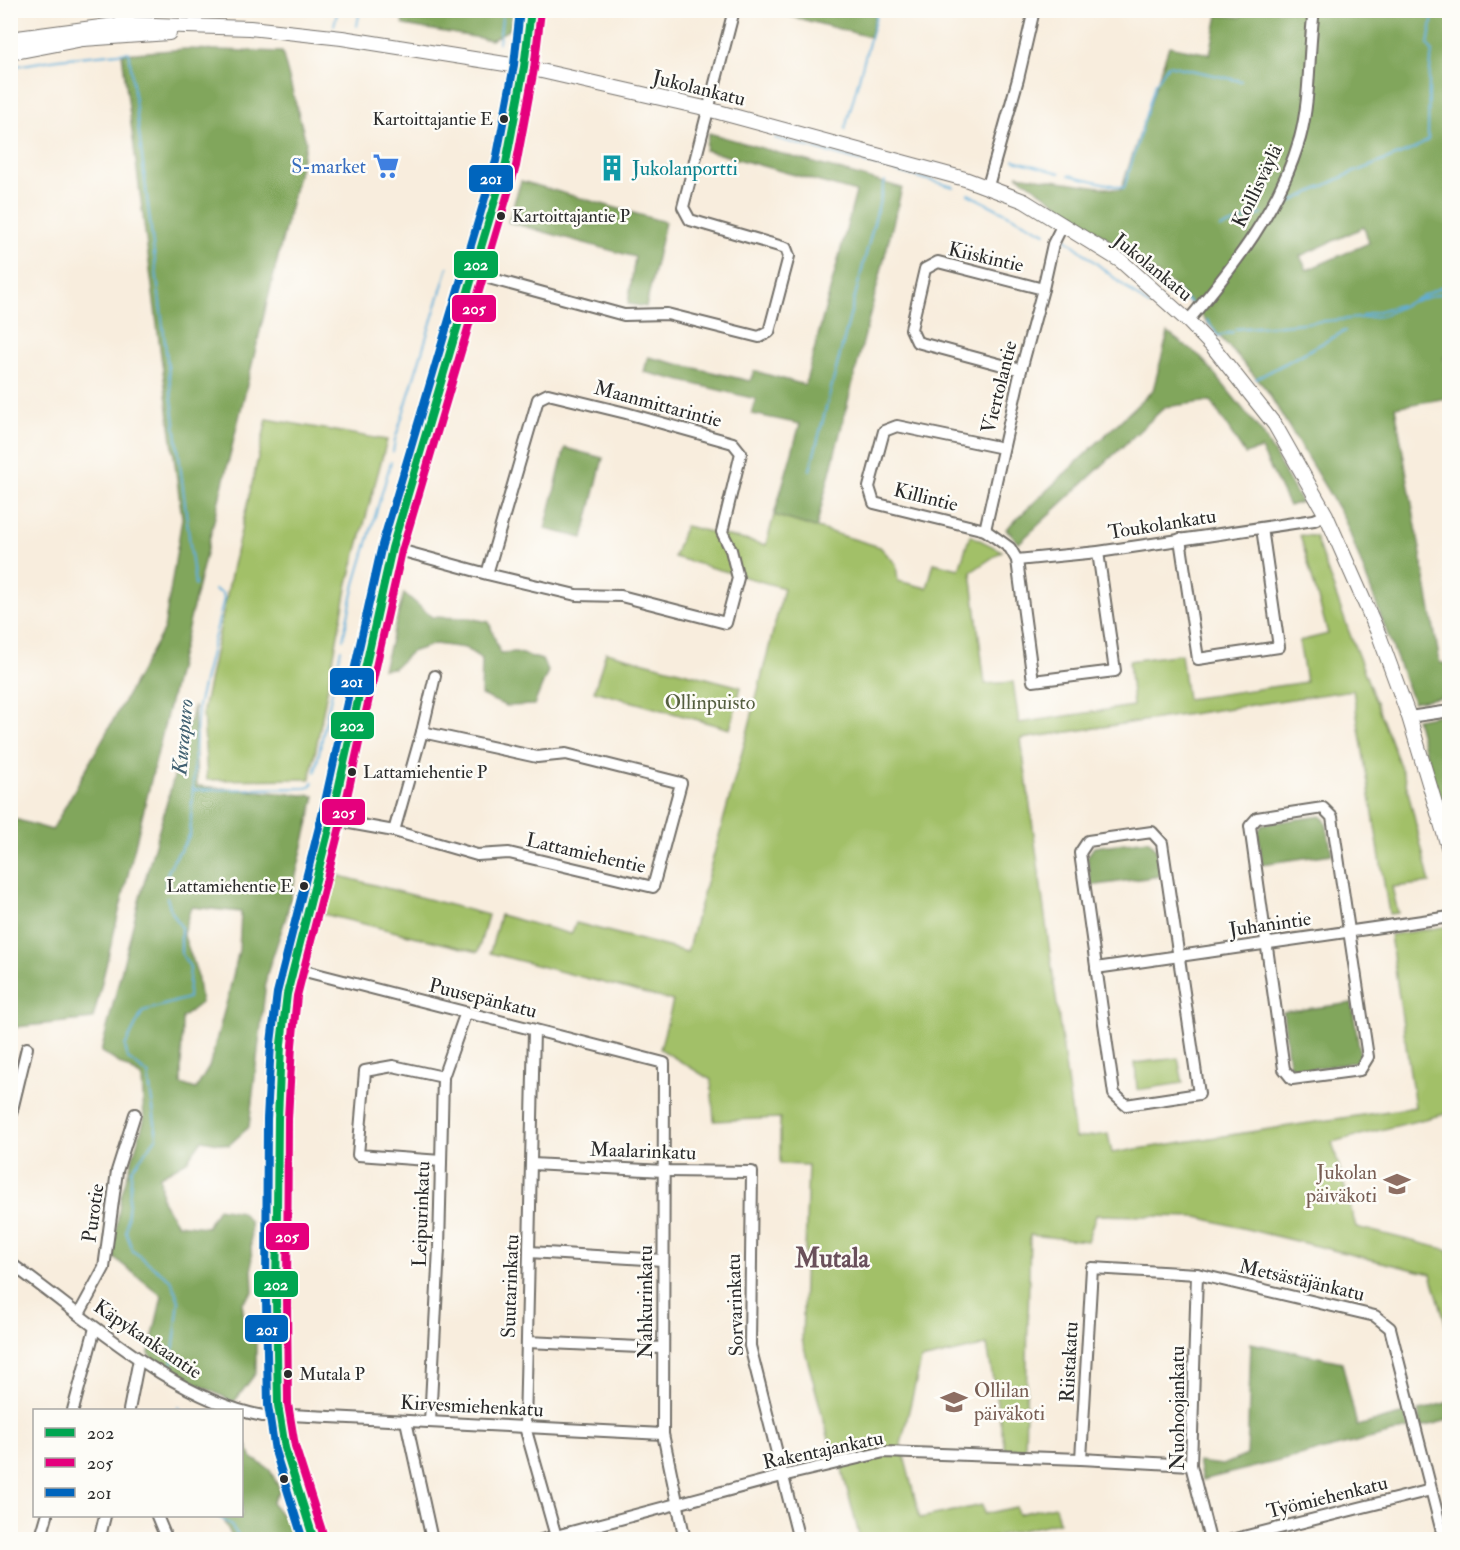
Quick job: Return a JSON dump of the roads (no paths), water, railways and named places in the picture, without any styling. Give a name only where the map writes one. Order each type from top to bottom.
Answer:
[{"type":"main road","name":"Jukolankatu","points":[[122,23],[250,28],[342,38],[524,67],[708,110],[988,186],[1024,201],[1063,224],[1121,261],[1188,321],[1213,346],[1275,425],[1326,515],[1379,635],[1409,717],[1449,853]]},
{"type":"main road","points":[[10,39],[122,23]]},
{"type":"main road","points":[[10,53],[83,39],[122,23]]},
{"type":"street","points":[[314,1539],[285,1448],[279,1415],[276,1251],[279,1068],[283,1021],[293,968],[332,817],[392,548],[506,163],[524,67],[531,10]]},
{"type":"street","points":[[474,274],[624,315],[667,314],[759,337],[769,332],[789,256],[786,248],[690,220],[683,207],[734,10]]},
{"type":"street","points":[[988,186],[1018,79],[1034,10]]},
{"type":"street","name":"Koillisväylä","points":[[1188,321],[1222,281],[1245,248],[1271,208],[1287,176],[1300,137],[1308,86],[1314,10]]},
{"type":"street","name":"Viertolantie","points":[[985,530],[1021,370],[1053,244],[1063,224]]},
{"type":"street","name":"Kiiskintie","points":[[1021,370],[917,342],[911,329],[925,269],[938,262],[1043,289]]},
{"type":"street","name":"Maanmittarintie","points":[[392,548],[487,574],[576,595],[621,596],[726,623],[738,578],[731,550],[722,532],[741,453],[733,443],[548,394],[538,399],[487,574]]},
{"type":"street","name":"Killintie","points":[[985,530],[874,503],[869,487],[884,431],[897,426],[1003,448]]},
{"type":"street","name":"Toukolankatu","points":[[1017,560],[1098,552],[1314,520],[1326,515]]},
{"type":"street","points":[[1180,539],[1198,659],[1280,647],[1262,528]]},
{"type":"street","points":[[985,530],[1010,548],[1017,560],[1033,681],[1115,671],[1098,552]]},
{"type":"street","points":[[394,831],[435,676]]},
{"type":"street","points":[[1409,717],[1449,711]]},
{"type":"street","name":"Lattamiehentie","points":[[332,817],[344,822],[394,831],[477,855],[509,853],[653,887],[681,783],[567,754],[537,758],[422,732]]},
{"type":"street","points":[[1323,808],[1332,816],[1368,1057],[1360,1070],[1292,1079],[1284,1069],[1265,943],[1250,826],[1257,818],[1323,808]]},
{"type":"street","points":[[1152,832],[1162,843],[1199,1094],[1125,1105],[1114,1094],[1096,968],[1080,853],[1089,841],[1152,832]]},
{"type":"street","name":"Juhanintie","points":[[1096,968],[1449,917]]},
{"type":"street","name":"Puusepänkatu","points":[[293,968],[664,1062]]},
{"type":"street","name":"Leipurinkatu","points":[[430,1422],[443,1077],[466,1012]]},
{"type":"street","name":"Suutarinkatu","points":[[534,1030],[525,1427],[556,1538]]},
{"type":"street","points":[[10,1118],[27,1048]]},
{"type":"street","name":"Nahkurinkatu","points":[[664,1062],[663,1434],[685,1539]]},
{"type":"street","points":[[441,1161],[358,1155],[365,1071],[393,1066],[443,1077]]},
{"type":"street","name":"Purotie","points":[[79,1314],[104,1268],[117,1171],[135,1114]]},
{"type":"street","name":"Maalarinkatu","points":[[532,1164],[664,1171],[752,1172]]},
{"type":"street","name":"Sorvarinkatu","points":[[752,1172],[750,1346],[799,1539]]},
{"type":"street","points":[[529,1252],[663,1260]]},
{"type":"street","name":"Käpykankaantie","points":[[10,1263],[140,1359],[209,1401],[237,1409]]},
{"type":"street","name":"Metsästäjänkatu","points":[[1092,1268],[1197,1274],[1375,1316],[1390,1328],[1444,1539]]},
{"type":"street","name":"Riistakatu","points":[[1081,1459],[1092,1268]]},
{"type":"street","name":"Nuohoojankatu","points":[[1197,1274],[1191,1465],[1210,1539]]},
{"type":"street","points":[[73,1409],[95,1328]]},
{"type":"street","points":[[527,1342],[662,1348]]},
{"type":"street","points":[[129,1409],[140,1359]]},
{"type":"street","name":"Käpykankaantie","points":[[243,1411],[265,1417],[279,1415]]},
{"type":"street","name":"Kirvesmiehenkatu","points":[[279,1415],[663,1434]]},
{"type":"street","points":[[406,1421],[432,1539]]},
{"type":"street","name":"Rakentajankatu","points":[[541,1539],[556,1538],[782,1476],[884,1452],[1191,1465]]},
{"type":"street","name":"Työmiehenkatu","points":[[1231,1539],[1431,1490]]},
{"type":"street","points":[[40,1539],[46,1517]]},
{"type":"street","points":[[99,1539],[104,1517]]},
{"type":"street","points":[[158,1517],[167,1539]]},
{"type":"waterway","points":[[334,25],[338,10]]},
{"type":"waterway","points":[[357,26],[360,10]]},
{"type":"waterway","points":[[499,43],[503,10]]},
{"type":"waterway","points":[[845,129],[878,10]]},
{"type":"waterway","points":[[1274,210],[1347,175],[1414,149],[1428,140],[1432,51],[1428,45],[1434,10]]},
{"type":"waterway","points":[[10,67],[58,59],[129,52],[195,585]]},
{"type":"waterway","points":[[1069,175],[1124,188],[1155,84],[1168,65],[1241,81]]},
{"type":"waterway","points":[[775,138],[954,187]]},
{"type":"waterway","points":[[1014,160],[1060,173]]},
{"type":"waterway","points":[[810,470],[885,181]]},
{"type":"waterway","points":[[968,194],[1045,233]]},
{"type":"waterway","points":[[1220,228],[1262,214]]},
{"type":"waterway","points":[[1065,238],[1149,306]]},
{"type":"waterway","points":[[393,452],[448,267]]},
{"type":"waterway","points":[[1235,329],[1381,316],[1450,283]]},
{"type":"waterway","points":[[1169,287],[1192,304]]},
{"type":"waterway","points":[[1414,301],[1450,291]]},
{"type":"waterway","points":[[1362,316],[1400,305]]},
{"type":"waterway","points":[[1207,320],[1218,336],[1233,332]]},
{"type":"waterway","points":[[1256,379],[1345,331]]},
{"type":"waterway","points":[[343,639],[355,584],[391,462]]},
{"type":"waterway","name":"Kurapuro","points":[[166,887],[168,872],[190,834],[198,706],[224,598],[222,593],[215,590]]},
{"type":"waterway","points":[[315,772],[341,649]]},
{"type":"waterway","points":[[194,790],[305,788],[310,787],[313,782]]},
{"type":"waterway","points":[[167,898],[181,927],[181,953],[190,967],[188,998],[143,1011],[125,1046],[128,1059],[148,1074],[157,1137],[132,1169],[126,1232],[133,1251],[171,1280],[179,1301],[171,1371]]},
{"type":"waterway","name":"Kurapuro","points":[[219,1517],[230,1524],[241,1540]]},
{"type":"place","name":"Kartoittajantie E","points":[[504,119]]},
{"type":"place","name":"S-market","points":[[386,166]]},
{"type":"place","name":"Jukolanportti","points":[[612,168]]},
{"type":"place","name":"Kartoittajantie P","points":[[501,216]]},
{"type":"place","name":"Lattamiehentie P","points":[[352,772]]},
{"type":"place","name":"Lattamiehentie E","points":[[304,886]]},
{"type":"place","name":"Jukolan päiväkoti","points":[[1397,1184]]},
{"type":"place","name":"Mutala P","points":[[288,1374]]},
{"type":"place","name":"Ollilan päiväkoti","points":[[954,1402]]},
{"type":"district","name":"Mutala","points":[[832,1259]]},
{"type":"park label","name":"Ollinpuisto","points":[[710,702]]}]
